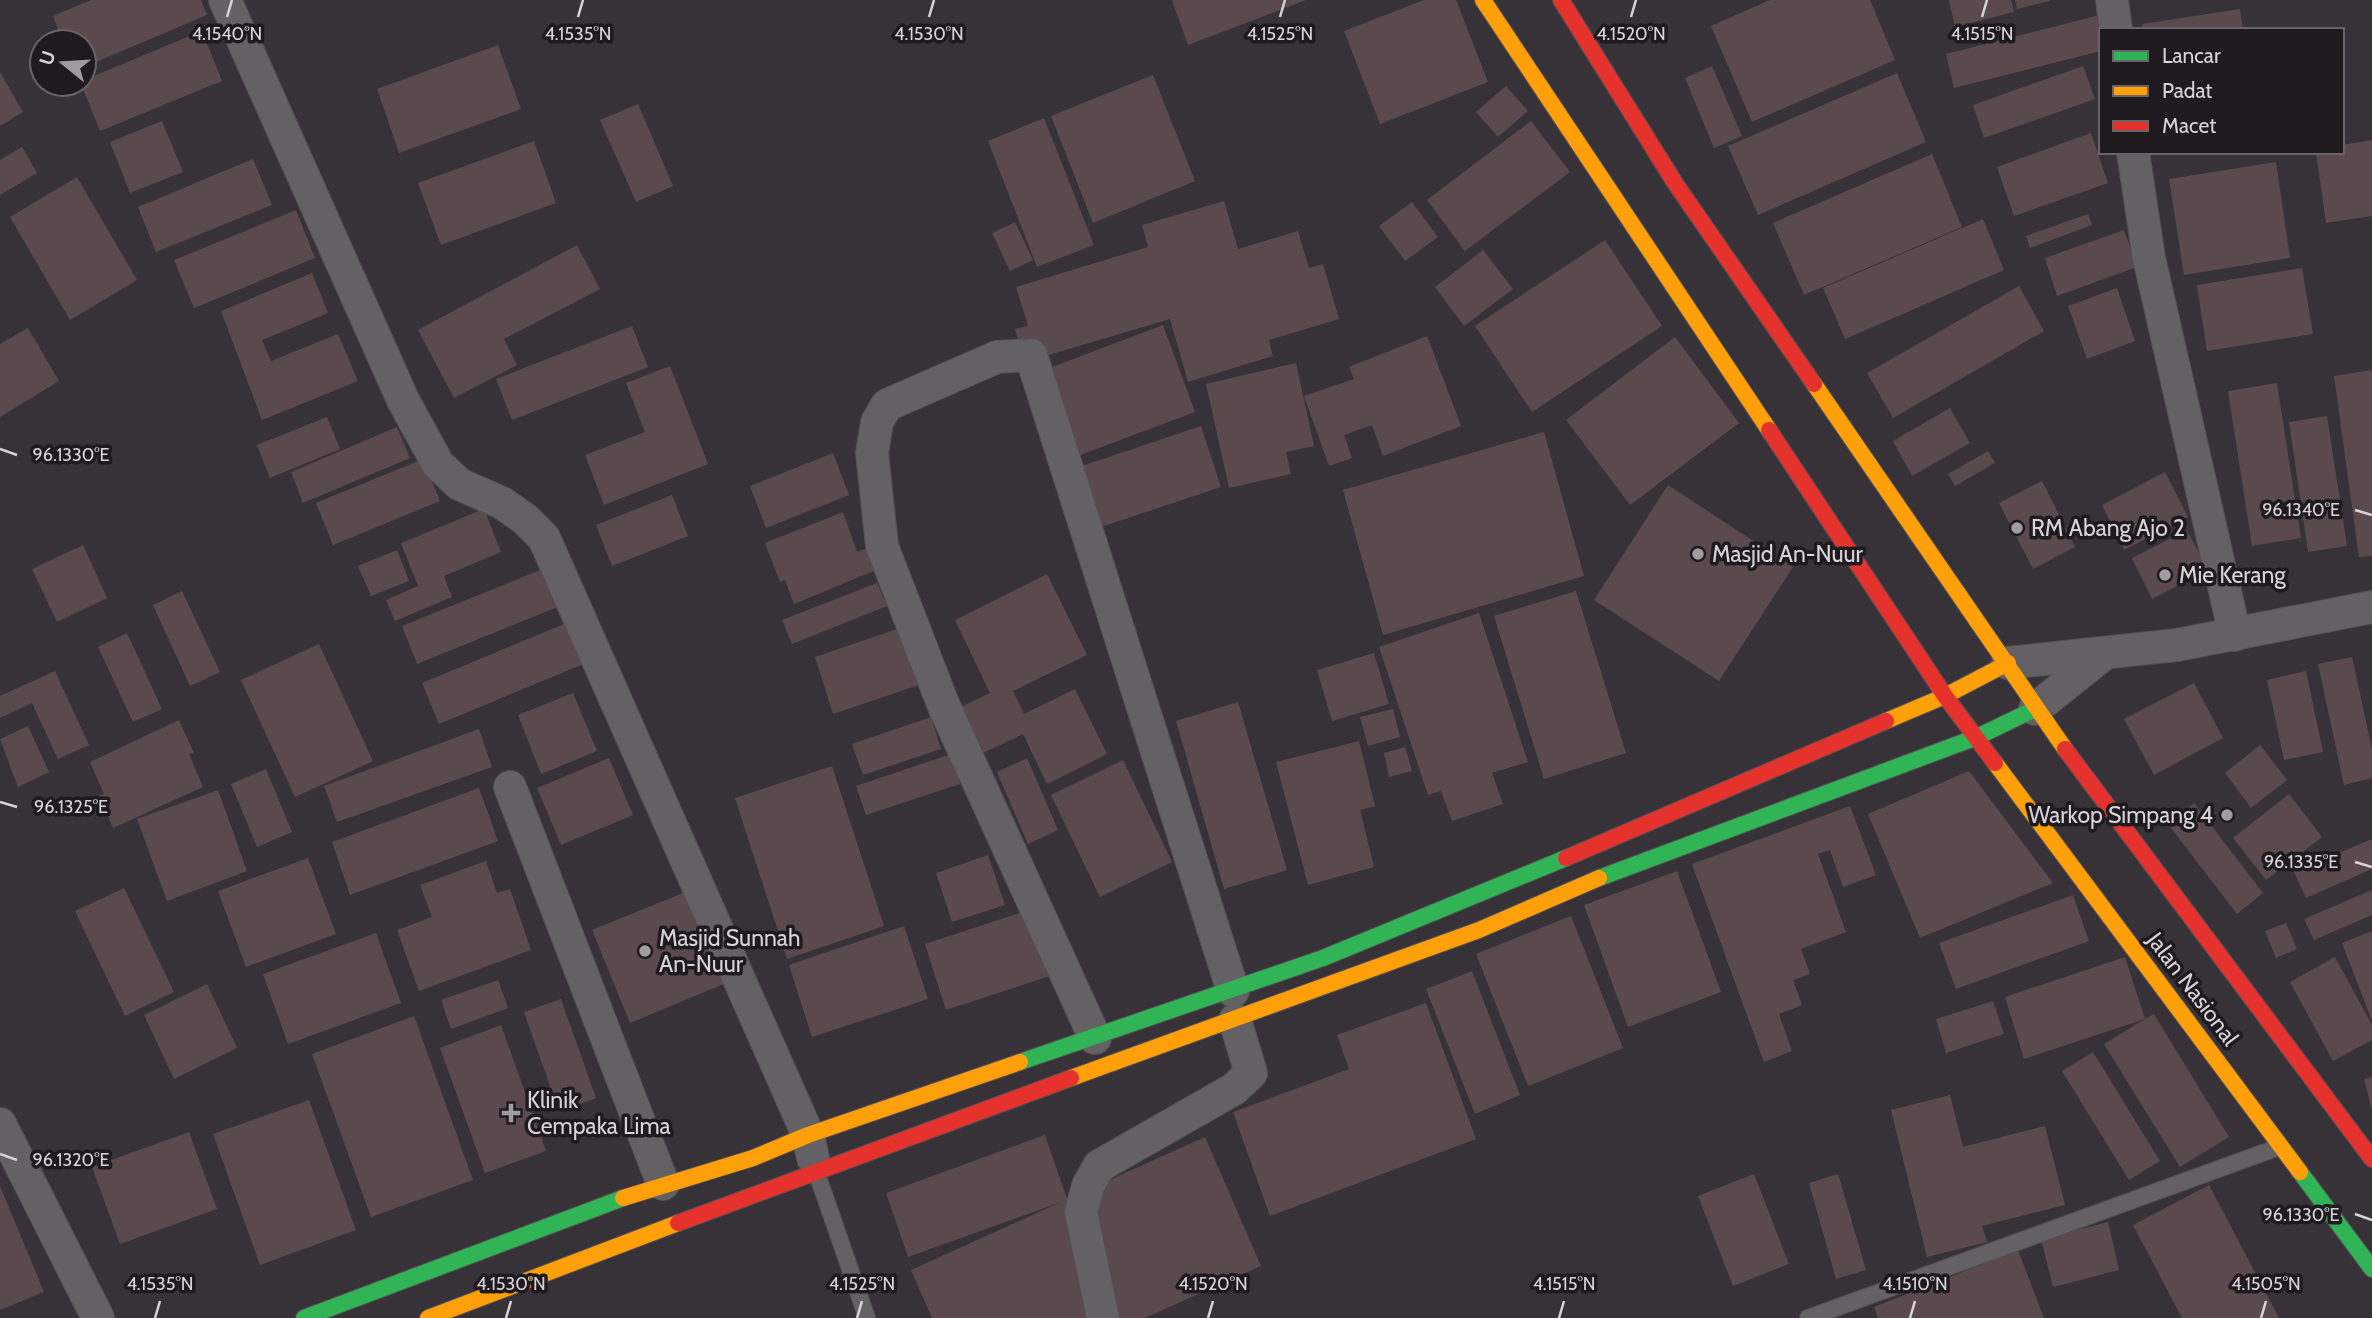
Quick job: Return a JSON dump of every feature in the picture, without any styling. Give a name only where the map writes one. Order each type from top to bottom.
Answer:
[{"type":"highway","name":"Jalan Nasional","points":[[1483,0],[1945,696],[2372,1269]]},
{"type":"highway","name":"Jalan Nasional","points":[[1561,0],[1675,183],[2008,663],[2035,709],[2372,1159]]},
{"type":"highway","points":[[428,1318],[816,1171],[1234,1006],[1430,916],[1945,696],[2008,663]]},
{"type":"highway","points":[[304,1318],[433,1265],[663,1184],[788,1147],[808,1135],[1095,1038],[1234,1006],[1479,930],[1630,865],[1977,737],[2035,709]]},
{"type":"street","points":[[225,0],[403,400],[438,464],[459,484],[502,503],[544,538],[808,1135],[816,1171]]},
{"type":"street","points":[[2112,0],[2116,28]]},
{"type":"street","points":[[2133,154],[2149,258],[2235,635]]},
{"type":"street","points":[[1095,1038],[943,704],[882,546],[872,453],[877,422],[887,405],[997,357],[1031,355],[1234,1006],[1251,1073],[1245,1080],[1099,1166],[1088,1186],[1081,1212],[1103,1318]]},
{"type":"street","points":[[2008,663],[2235,635],[2372,607]]},
{"type":"street","points":[[2035,709],[2105,653]]},
{"type":"street","points":[[510,787],[663,1184]]},
{"type":"street","points":[[0,1124],[98,1318]]},
{"type":"lane","points":[[1808,1318],[2282,1146]]},
{"type":"lane","points":[[816,1171],[867,1318]]},
{"type":"building","points":[[91,0],[201,0],[207,15],[98,61],[98,28],[58,28],[53,16]]},
{"type":"building","points":[[1172,0],[1306,0],[1188,45]]},
{"type":"building","points":[[1424,0],[1456,0],[1488,82],[1380,124],[1344,31]]},
{"type":"building","points":[[1770,0],[1870,0],[1895,60],[1752,122],[1711,26]]},
{"type":"building","points":[[1949,0],[2011,0],[2014,12],[1955,27]]},
{"type":"building","points":[[2015,0],[2050,0],[2050,1],[2017,9]]},
{"type":"building","points":[[2240,9],[2243,28],[2142,28],[2142,24]]},
{"type":"building","points":[[2100,15],[2099,52],[1954,88],[1946,54]]},
{"type":"building","points":[[202,31],[222,81],[100,131],[87,98],[98,98],[98,74]]},
{"type":"building","points":[[498,45],[521,109],[399,153],[377,89]]},
{"type":"building","points":[[1712,66],[1742,136],[1714,148],[1685,78]]},
{"type":"building","points":[[2083,66],[2095,99],[1984,138],[1973,105]]},
{"type":"building","points":[[0,72],[23,112],[0,126]]},
{"type":"building","points":[[1897,73],[1926,142],[1758,215],[1728,146]]},
{"type":"building","points":[[1153,75],[1195,181],[1093,223],[1051,116]]},
{"type":"building","points":[[1506,86],[1528,111],[1498,137],[1476,112]]},
{"type":"building","points":[[638,104],[673,186],[636,202],[600,120]]},
{"type":"building","points":[[1044,118],[1094,245],[1037,267],[988,141]]},
{"type":"building","points":[[162,121],[183,172],[130,193],[110,142]]},
{"type":"building","points":[[1531,121],[1570,172],[1465,251],[1427,200]]},
{"type":"building","points":[[2091,133],[2108,183],[2014,216],[1997,167]]},
{"type":"building","points":[[2372,140],[2372,216],[2326,223],[2316,154],[2344,154],[2344,145]]},
{"type":"building","points":[[534,141],[556,203],[441,245],[418,183]]},
{"type":"building","points":[[22,147],[37,173],[0,195],[0,160]]},
{"type":"building","points":[[1932,154],[1962,227],[1804,295],[1773,223]]},
{"type":"building","points":[[253,159],[272,205],[156,252],[138,207]]},
{"type":"building","points":[[2276,162],[2290,258],[2184,275],[2169,179]]},
{"type":"building","points":[[77,177],[137,280],[70,320],[10,217]]},
{"type":"building","points":[[1224,201],[1238,249],[1298,231],[1309,268],[1323,264],[1339,319],[1269,340],[1273,356],[1188,382],[1170,319],[1025,362],[1015,329],[1028,326],[1016,287],[1148,247],[1142,225]]},
{"type":"building","points":[[1412,202],[1438,237],[1405,261],[1379,226]]},
{"type":"building","points":[[296,210],[315,258],[194,308],[174,260]]},
{"type":"building","points":[[2088,214],[2092,225],[2030,248],[2026,236]]},
{"type":"building","points":[[1983,219],[2004,270],[1845,339],[1823,288]]},
{"type":"building","points":[[1015,222],[1033,260],[1010,271],[992,233]]},
{"type":"building","points":[[2124,230],[2137,267],[2057,296],[2045,258]]},
{"type":"building","points":[[1605,240],[1662,326],[1532,412],[1475,326]]},
{"type":"building","points":[[577,245],[600,289],[504,339],[517,365],[454,398],[418,330]]},
{"type":"building","points":[[1483,250],[1513,289],[1464,326],[1435,287]]},
{"type":"building","points":[[2302,268],[2313,334],[2207,351],[2197,285]]},
{"type":"building","points":[[312,273],[328,313],[262,340],[271,361],[338,334],[358,381],[262,420],[221,311]]},
{"type":"building","points":[[2019,286],[2044,331],[1893,418],[1867,373]]},
{"type":"building","points":[[2117,288],[2135,341],[2087,359],[2068,306]]},
{"type":"building","points":[[1163,325],[1195,412],[1072,458],[1047,369]]},
{"type":"building","points":[[632,326],[648,367],[512,420],[496,379]]},
{"type":"building","points":[[28,328],[59,381],[0,417],[0,344]]},
{"type":"building","points":[[1427,336],[1461,426],[1383,456],[1372,425],[1344,435],[1352,458],[1329,466],[1304,396],[1354,379],[1349,367]]},
{"type":"building","points":[[1675,337],[1739,423],[1630,505],[1566,420]]},
{"type":"building","points":[[1296,363],[1314,446],[1286,452],[1291,474],[1229,488],[1206,384]]},
{"type":"building","points":[[670,366],[708,464],[604,505],[585,455],[645,432],[626,383]]},
{"type":"building","points":[[2372,370],[2372,556],[2359,557],[2334,376]]},
{"type":"building","points":[[2277,383],[2301,538],[2252,546],[2228,391]]},
{"type":"building","points":[[1950,408],[1970,443],[1912,476],[1893,441]]},
{"type":"building","points":[[2327,416],[2347,546],[2308,552],[2289,422]]},
{"type":"building","points":[[327,417],[340,449],[270,478],[257,445]]},
{"type":"building","points":[[1201,426],[1221,487],[1098,528],[1079,467]]},
{"type":"building","points":[[397,427],[410,458],[303,503],[291,472]]},
{"type":"building","points":[[1544,432],[1584,576],[1383,635],[1343,490]]},
{"type":"building","points":[[1988,451],[1995,463],[1955,486],[1948,474]]},
{"type":"building","points":[[833,453],[849,495],[766,528],[750,486]]},
{"type":"building","points":[[423,459],[440,501],[333,545],[316,503]]},
{"type":"building","points":[[2165,472],[2188,517],[2124,550],[2102,505]]},
{"type":"building","points":[[2042,481],[2075,547],[2033,569],[1999,503]]},
{"type":"building","points":[[1668,485],[1793,567],[1719,681],[1594,600]]},
{"type":"building","points":[[672,495],[688,536],[612,566],[596,525]]},
{"type":"building","points":[[484,509],[501,552],[444,576],[452,597],[395,621],[386,600],[418,586],[401,543]]},
{"type":"building","points":[[843,512],[857,552],[873,546],[881,568],[794,604],[785,580],[780,582],[765,543]]},
{"type":"building","points":[[2187,530],[2208,570],[2152,599],[2132,558]]},
{"type":"building","points":[[83,545],[107,598],[57,622],[32,569]]},
{"type":"building","points":[[397,550],[409,581],[371,596],[358,566]]},
{"type":"building","points":[[545,568],[560,606],[417,664],[402,626]]},
{"type":"building","points":[[1047,574],[1087,655],[1013,691],[1024,714],[1075,689],[1107,754],[1047,784],[1023,734],[981,754],[959,708],[990,693],[955,620]]},
{"type":"building","points":[[877,583],[887,606],[792,644],[782,620]]},
{"type":"building","points":[[182,591],[220,672],[190,686],[153,605]]},
{"type":"building","points":[[1576,591],[1626,753],[1544,779],[1494,616]]},
{"type":"building","points":[[1479,613],[1528,762],[1492,773],[1503,804],[1452,821],[1441,791],[1428,795],[1379,647]]},
{"type":"building","points":[[569,622],[586,663],[439,724],[422,683]]},
{"type":"building","points":[[906,626],[925,683],[833,714],[815,657]]},
{"type":"building","points":[[127,633],[162,709],[133,722],[98,647]]},
{"type":"building","points":[[319,644],[373,761],[295,797],[241,680]]},
{"type":"building","points":[[1374,653],[1389,704],[1332,721],[1317,670]]},
{"type":"building","points":[[2352,657],[2372,749],[2372,778],[2344,785],[2318,664]]},
{"type":"building","points":[[55,671],[89,745],[58,759],[32,703],[0,718],[0,696]]},
{"type":"building","points":[[2306,671],[2323,752],[2284,760],[2267,680]]},
{"type":"building","points":[[2194,683],[2223,738],[2154,775],[2124,719]]},
{"type":"building","points":[[573,693],[597,751],[541,774],[518,715]]},
{"type":"building","points":[[1238,702],[1287,870],[1224,889],[1176,721]]},
{"type":"building","points":[[1393,709],[1400,737],[1368,746],[1360,717]]},
{"type":"building","points":[[931,717],[941,749],[863,775],[852,744]]},
{"type":"building","points":[[179,720],[194,753],[189,754],[203,787],[113,828],[99,796],[104,794],[90,762]]},
{"type":"building","points":[[28,726],[49,772],[18,787],[0,739]]},
{"type":"building","points":[[479,729],[492,767],[337,822],[324,786]]},
{"type":"building","points":[[1359,741],[1375,806],[1360,810],[1374,867],[1308,885],[1276,762]]},
{"type":"building","points":[[2260,745],[2287,780],[2251,808],[2225,773]]},
{"type":"building","points":[[1405,747],[1412,771],[1389,777],[1384,753]]},
{"type":"building","points":[[951,754],[960,784],[866,815],[856,786]]},
{"type":"building","points":[[609,758],[633,815],[561,845],[537,788]]},
{"type":"building","points":[[1027,758],[1058,830],[1028,844],[997,772]]},
{"type":"building","points":[[1123,760],[1172,862],[1100,897],[1051,795]]},
{"type":"building","points":[[832,766],[884,926],[787,959],[735,798]]},
{"type":"building","points":[[266,769],[292,832],[257,847],[231,784]]},
{"type":"building","points":[[1969,771],[2053,883],[1920,938],[1868,814]]},
{"type":"building","points":[[479,788],[498,841],[350,895],[332,842]]},
{"type":"building","points":[[218,790],[247,871],[167,901],[137,819]]},
{"type":"building","points":[[2289,794],[2322,837],[2266,880],[2233,838]]},
{"type":"building","points":[[2194,803],[2263,893],[2237,914],[2168,824]]},
{"type":"building","points":[[1850,806],[1876,875],[1843,887],[1830,850],[1818,854],[1846,932],[1801,949],[1810,974],[1793,980],[1802,1005],[1779,1014],[1792,1051],[1764,1062],[1692,864]]},
{"type":"building","points":[[2372,839],[2372,869],[2306,898],[2294,872]]},
{"type":"building","points":[[988,855],[1005,905],[952,922],[936,873]]},
{"type":"building","points":[[308,858],[336,934],[246,967],[218,891]]},
{"type":"building","points":[[486,861],[497,893],[510,889],[531,950],[419,991],[397,930],[432,917],[420,885]]},
{"type":"building","points":[[1677,871],[1721,992],[1628,1027],[1584,905]]},
{"type":"building","points":[[124,888],[174,992],[125,1016],[75,911]]},
{"type":"building","points":[[2372,890],[2372,915],[2314,940],[2304,919]]},
{"type":"building","points":[[688,891],[726,983],[630,1023],[592,930]]},
{"type":"building","points":[[2073,895],[2089,941],[1956,989],[1939,943]]},
{"type":"building","points":[[1029,910],[1050,976],[946,1010],[925,944]]},
{"type":"building","points":[[1571,916],[1623,1048],[1528,1086],[1476,954]]},
{"type":"building","points":[[2286,923],[2297,949],[2276,958],[2265,931]]},
{"type":"building","points":[[904,926],[928,999],[812,1037],[789,965]]},
{"type":"building","points":[[2372,931],[2372,1021],[2342,943]]},
{"type":"building","points":[[376,933],[401,1003],[288,1044],[263,974]]},
{"type":"building","points":[[2125,957],[2145,1019],[2024,1059],[2005,997]]},
{"type":"building","points":[[2335,957],[2372,1025],[2372,1040],[2333,1061],[2290,982]]},
{"type":"building","points":[[1472,971],[1520,1095],[1475,1114],[1426,989]]},
{"type":"building","points":[[498,980],[508,1008],[451,1029],[441,1000]]},
{"type":"building","points":[[207,984],[237,1048],[174,1079],[144,1015]]},
{"type":"building","points":[[561,999],[596,1098],[559,1112],[524,1012]]},
{"type":"building","points":[[1993,1001],[2004,1034],[1946,1053],[1936,1019]]},
{"type":"building","points":[[1426,1003],[1476,1139],[1270,1216],[1233,1112],[1349,1069],[1337,1035]]},
{"type":"building","points":[[2154,1014],[2229,1137],[2180,1167],[2104,1044]]},
{"type":"building","points":[[414,1016],[473,1180],[371,1217],[312,1054]]},
{"type":"building","points":[[501,1025],[546,1151],[485,1173],[440,1048]]},
{"type":"building","points":[[2093,1052],[2160,1161],[2129,1180],[2062,1071]]},
{"type":"building","points":[[2372,1077],[2372,1107],[2371,1107],[2364,1079]]},
{"type":"building","points":[[1950,1095],[1963,1147],[2045,1126],[2065,1205],[1982,1226],[1987,1242],[1927,1257],[1891,1110]]},
{"type":"building","points":[[309,1100],[356,1230],[260,1265],[213,1134]]},
{"type":"building","points":[[189,1132],[217,1209],[120,1244],[92,1167]]},
{"type":"building","points":[[1045,1135],[1067,1199],[1205,1137],[1261,1266],[1145,1318],[932,1318],[911,1270],[1061,1202],[908,1257],[886,1193]]},
{"type":"building","points":[[1754,1174],[1789,1264],[1733,1286],[1698,1196]]},
{"type":"building","points":[[1838,1174],[1866,1270],[1836,1279],[1809,1183]]},
{"type":"building","points":[[2209,1185],[2279,1318],[2182,1318],[2133,1225]]},
{"type":"building","points":[[0,1186],[44,1292],[0,1310]]},
{"type":"building","points":[[2108,1222],[2119,1270],[2053,1287],[2041,1239]]},
{"type":"building","points":[[2018,1250],[2044,1318],[1878,1318],[1874,1307]]},
{"type":"traffic: fast","points":[[1599,878],[1977,737],[2035,709]]},
{"type":"traffic: fast","points":[[1020,1062],[1323,958],[1566,858]]},
{"type":"traffic: fast","points":[[2300,1172],[2372,1269]]},
{"type":"traffic: fast","points":[[304,1318],[623,1198]]},
{"type":"traffic: slow","points":[[1483,0],[1769,430]]},
{"type":"traffic: slow","points":[[1814,384],[2065,749]]},
{"type":"traffic: slow","points":[[1886,721],[1945,696],[2008,663]]},
{"type":"traffic: slow","points":[[1995,763],[2300,1172]]},
{"type":"traffic: slow","points":[[1071,1078],[1479,930],[1599,878]]},
{"type":"traffic: slow","points":[[623,1198],[753,1158],[808,1135],[1020,1062]]},
{"type":"traffic: slow","points":[[428,1318],[678,1223]]},
{"type":"traffic: jam","points":[[1561,0],[1675,183],[1814,384]]},
{"type":"traffic: jam","points":[[1769,430],[1945,696],[1995,763]]},
{"type":"traffic: jam","points":[[1566,858],[1886,721]]},
{"type":"traffic: jam","points":[[2065,749],[2372,1159]]},
{"type":"traffic: jam","points":[[678,1223],[1071,1078]]},
{"type":"place","name":"RM Abang Ajo 2","points":[[2017,528]]},
{"type":"place","name":"Masjid An-Nuur","points":[[1698,554]]},
{"type":"place","name":"Mie Kerang","points":[[2165,575]]},
{"type":"place","name":"Warkop Simpang 4","points":[[2227,815]]},
{"type":"place","name":"Masjid Sunnah An-Nuur","points":[[645,951]]},
{"type":"place","name":"Klinik Cempaka Lima","points":[[511,1113]]}]
